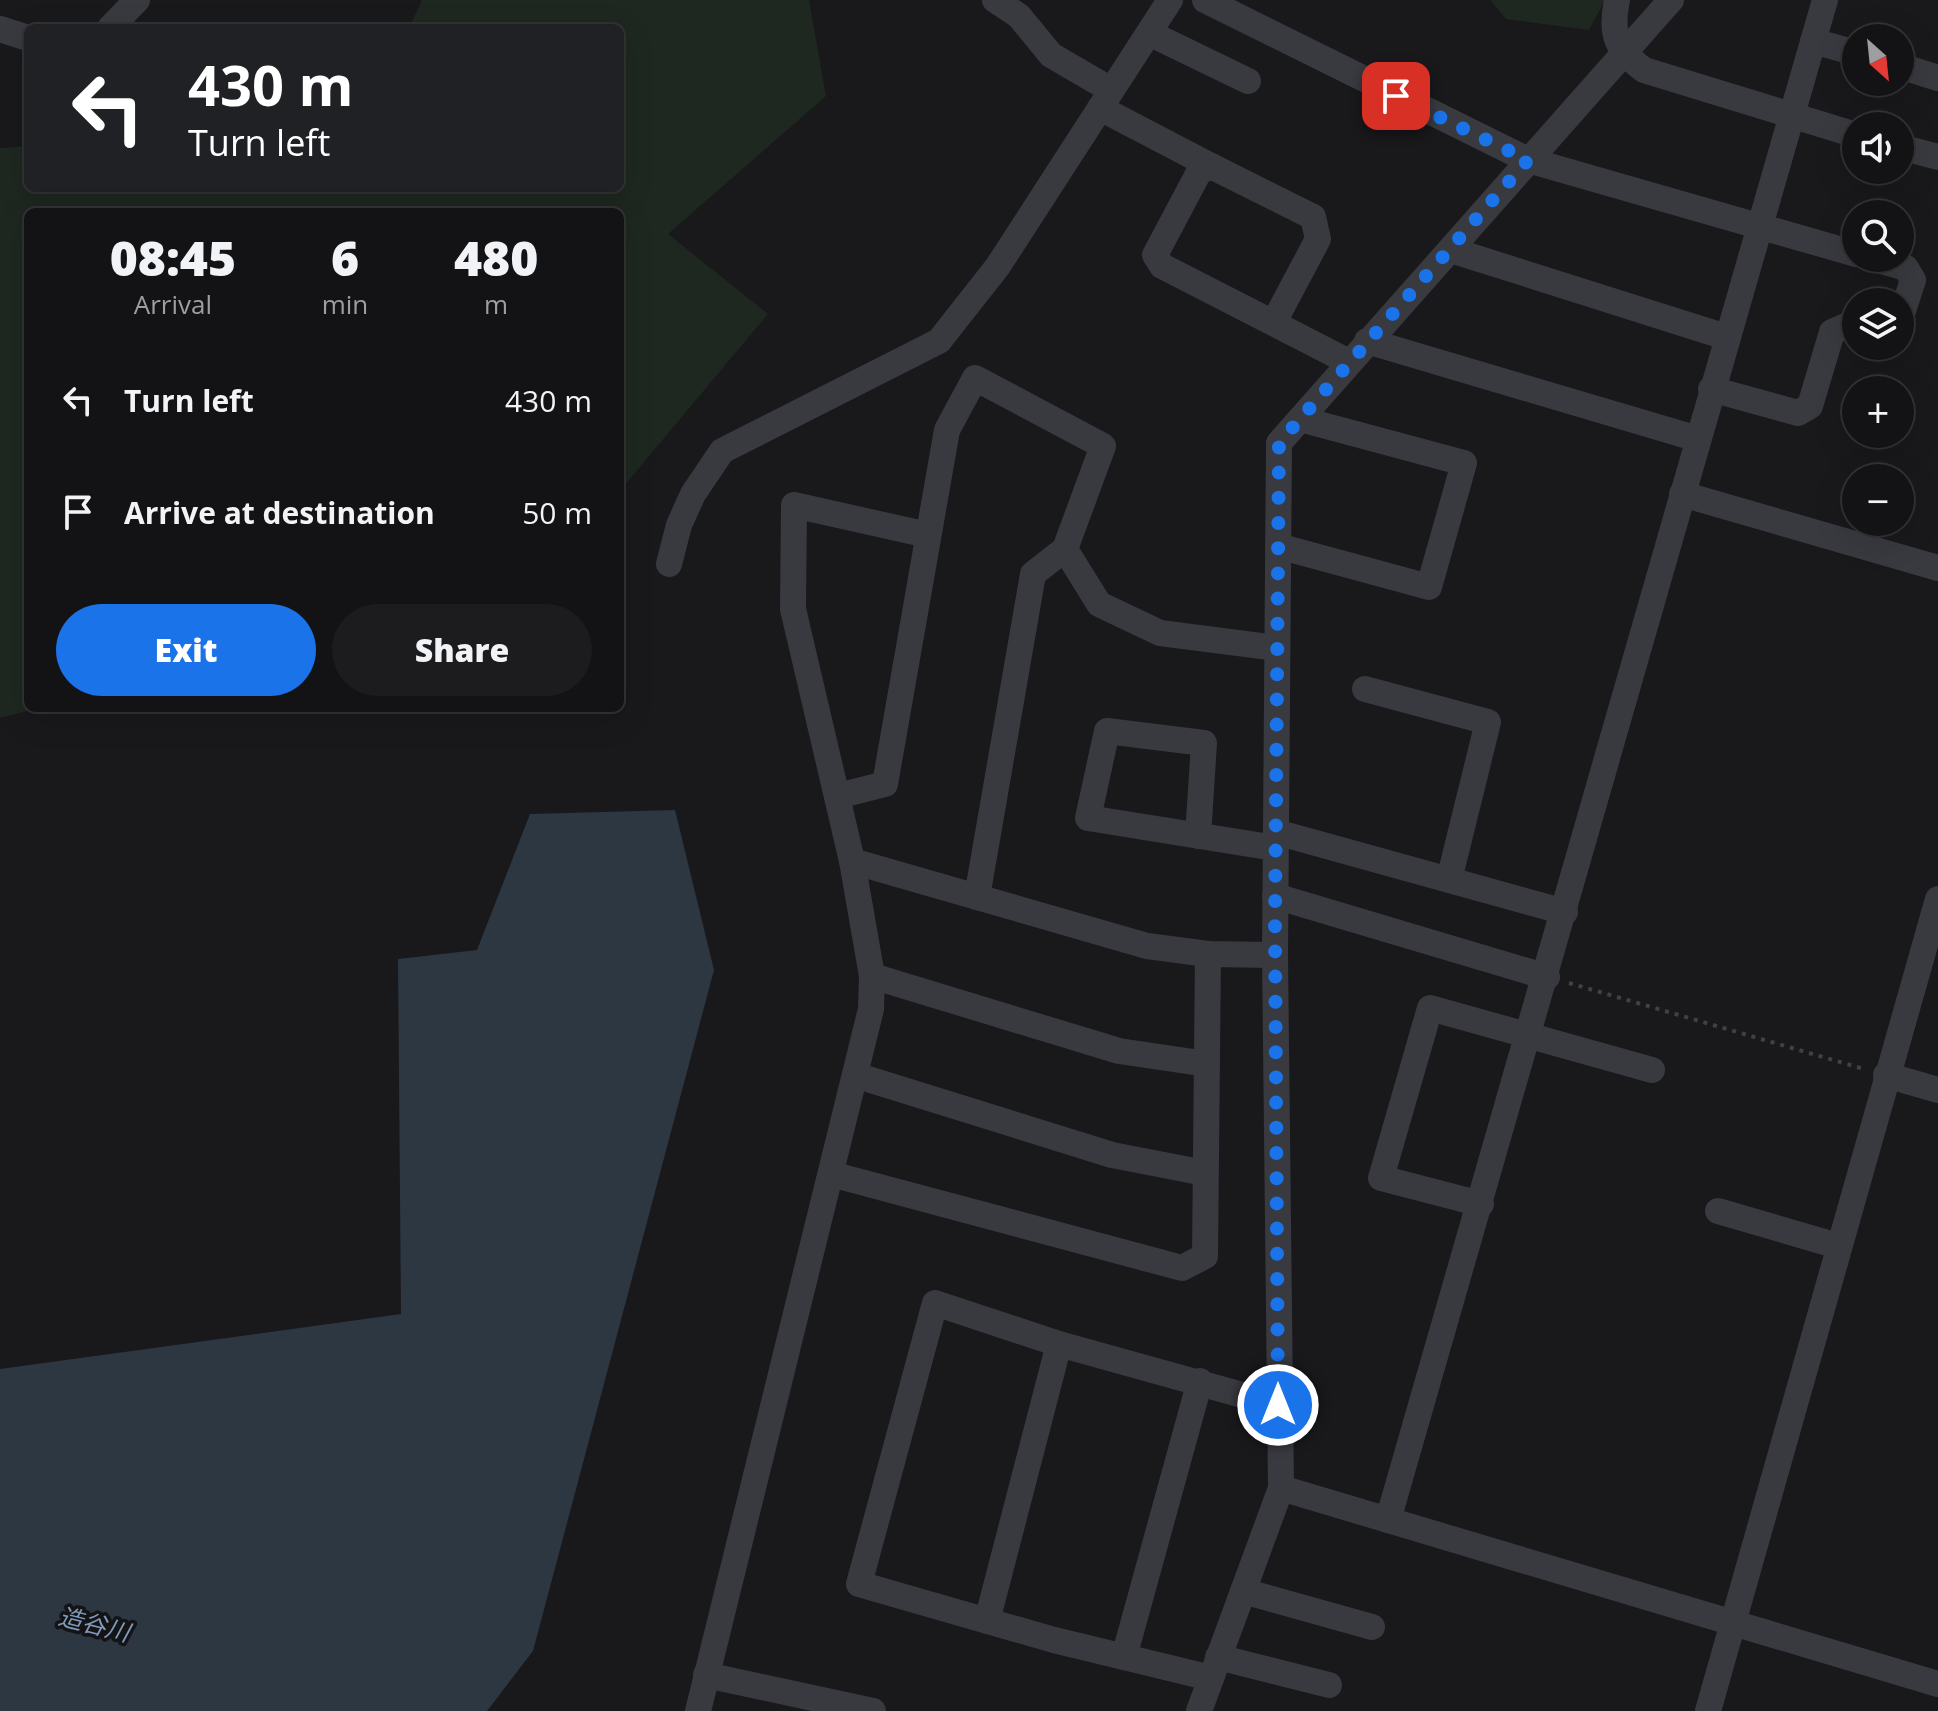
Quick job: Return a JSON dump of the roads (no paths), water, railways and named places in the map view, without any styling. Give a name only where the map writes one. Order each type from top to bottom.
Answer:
[{"type":"street","points":[[114,24],[137,0]]},
{"type":"street","points":[[995,0],[1019,16],[1051,55],[1106,99],[1211,166],[1313,217],[1318,239],[1274,322]]},
{"type":"street","points":[[669,564],[679,525],[693,494],[722,451],[939,341],[998,266],[1170,0]]},
{"type":"street","points":[[1205,0],[1528,160],[1842,250]]},
{"type":"street","points":[[1617,0],[1612,25],[1624,55],[1644,70],[1842,131]]},
{"type":"street","points":[[1199,1711],[1281,1488],[1275,955],[1279,443],[1671,0]]},
{"type":"street","points":[[1388,1520],[1547,977],[1711,389],[1825,0]]},
{"type":"street","points":[[0,29],[24,37]]},
{"type":"street","points":[[1149,33],[1248,81]]},
{"type":"street","points":[[1813,41],[1842,49]]},
{"type":"street","points":[[1914,70],[1938,78]]},
{"type":"street","points":[[1914,151],[1938,157]]},
{"type":"street","points":[[1211,166],[1199,172],[1155,255],[1162,266],[1349,362]]},
{"type":"street","points":[[1451,250],[1726,337]]},
{"type":"street","points":[[1711,389],[1798,413],[1810,406],[1832,332],[1842,328]]},
{"type":"street","points":[[1367,341],[1698,439]]},
{"type":"street","points":[[838,796],[885,784],[947,430],[975,378],[1103,446],[1065,549],[1033,574],[977,897]]},
{"type":"street","points":[[1278,546],[1429,587],[1464,463],[1300,419]]},
{"type":"street","points":[[1682,494],[1938,568]]},
{"type":"street","points":[[698,1711],[871,1009],[872,976],[852,861],[793,609],[794,505],[928,535]]},
{"type":"street","points":[[1065,549],[1099,604],[1123,616],[1160,633],[1277,648]]},
{"type":"street","points":[[1365,689],[1488,722],[1449,880]]},
{"type":"street","points":[[1198,836],[1204,743],[1107,731],[1088,818],[1198,836],[1276,840],[1449,880],[1565,912]]},
{"type":"street","points":[[852,861],[1147,946],[1208,954],[1275,955]]},
{"type":"street","points":[[1275,896],[1547,977]]},
{"type":"street","points":[[1708,1711],[1938,899]]},
{"type":"street","points":[[831,1174],[1182,1268],[1205,1256],[1208,954]]},
{"type":"street","points":[[872,976],[1119,1051],[1207,1064]]},
{"type":"street","points":[[1481,1204],[1381,1178],[1430,1008],[1652,1070]]},
{"type":"street","points":[[855,1075],[1112,1155],[1205,1173]]},
{"type":"street","points":[[1886,1075],[1938,1090]]},
{"type":"street","points":[[1718,1211],[1838,1246]]},
{"type":"street","points":[[1278,1405],[1059,1344],[935,1303],[859,1584],[1124,1657],[1329,1685]]},
{"type":"street","points":[[987,1621],[1059,1344]]},
{"type":"street","points":[[1124,1657],[1200,1381]]},
{"type":"street","points":[[1281,1488],[1732,1626],[1938,1684]]},
{"type":"street","points":[[1243,1591],[1372,1627]]},
{"type":"street","points":[[706,1675],[873,1711]]},
{"type":"water","name":"造谷川","points":[[675,810],[714,970],[533,1651],[487,1711],[0,1711],[0,1369],[401,1314],[398,959],[477,950],[530,814]]}]
